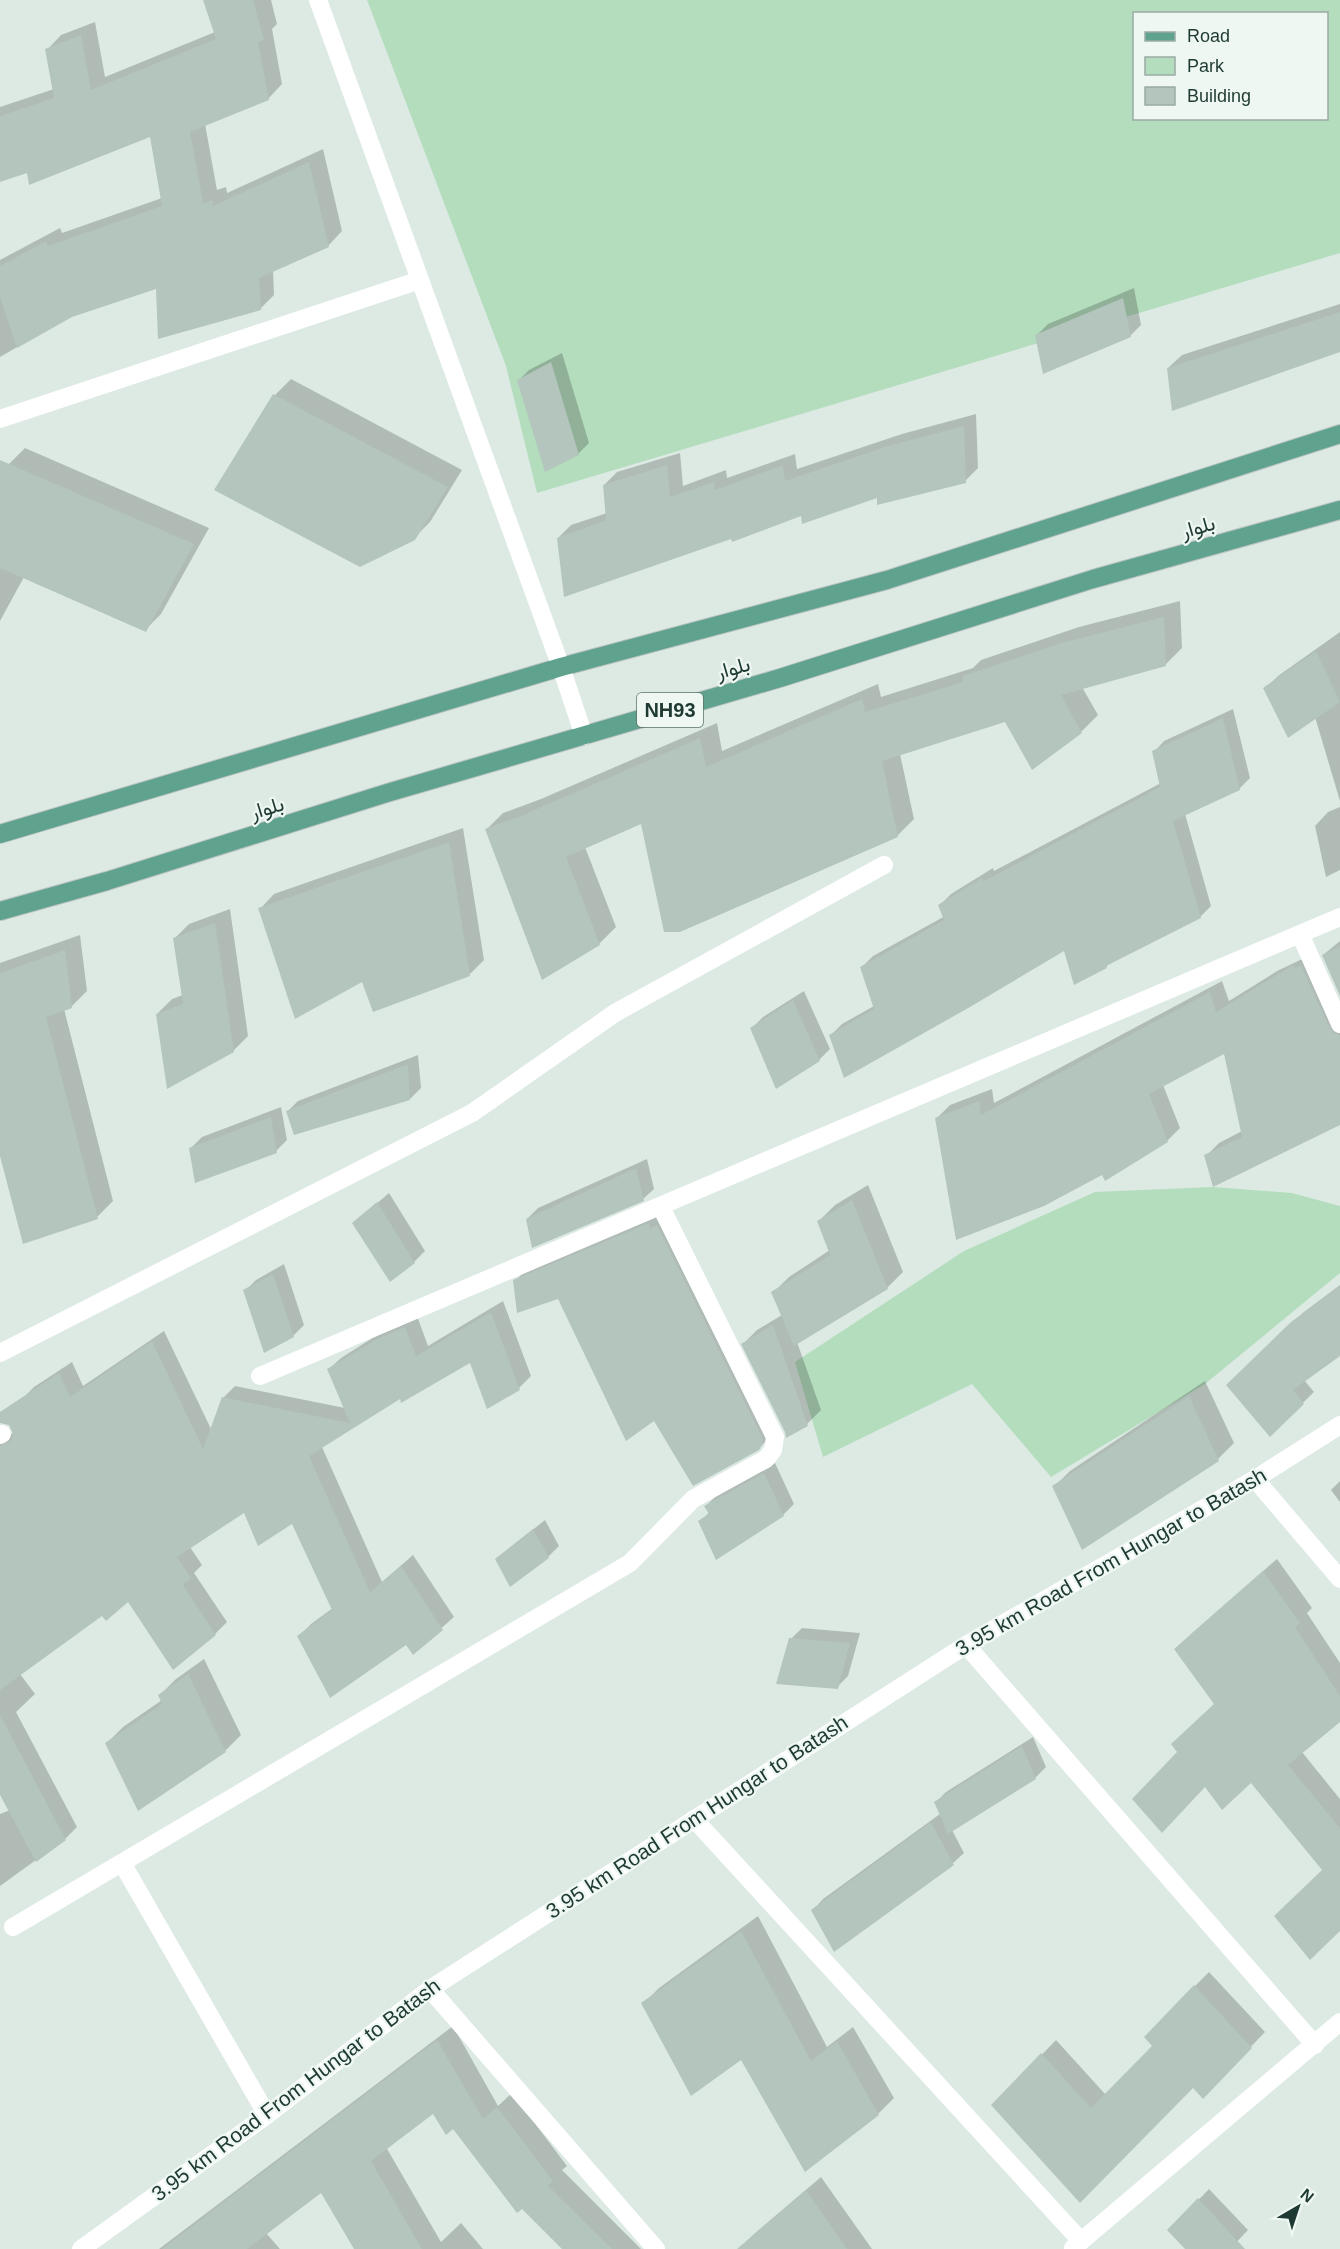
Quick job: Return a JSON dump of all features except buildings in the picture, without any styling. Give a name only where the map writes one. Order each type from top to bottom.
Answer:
[{"type":"main road","name":"بلوار","points":[[0,834],[561,667],[887,580],[1340,434]]},
{"type":"main road","name":"بلوار","points":[[0,911],[107,881],[387,793],[780,678],[1093,579],[1340,510]]},
{"type":"street","points":[[318,0],[561,667],[584,736]]},
{"type":"street","points":[[0,419],[420,280]]},
{"type":"street","points":[[0,1353],[472,1113],[615,1013],[884,866]]},
{"type":"street","points":[[260,1376],[1340,917]]},
{"type":"street","points":[[1300,934],[1340,1024]]},
{"type":"street","points":[[13,1927],[630,1563],[693,1499],[766,1459],[773,1450],[775,1437],[661,1207]]},
{"type":"street","name":"3.95 km Road From Hungar to Batash","points":[[81,2249],[267,2115],[430,1989],[966,1645],[1255,1479],[1340,1425]]},
{"type":"street","points":[[1255,1479],[1340,1579]]},
{"type":"street","points":[[966,1645],[1315,2045]]},
{"type":"street","points":[[694,1819],[1076,2245],[1340,2022]]},
{"type":"street","points":[[122,1863],[267,2115]]},
{"type":"street","points":[[430,1989],[656,2249]]},
{"type":"green space","points":[[367,0],[1340,0],[1340,253],[537,493],[506,366]]},
{"type":"green space","points":[[1213,1187],[1292,1193],[1340,1206],[1340,1273],[1205,1384],[1051,1477],[972,1384],[823,1457],[795,1362],[964,1251],[1095,1192]]}]
